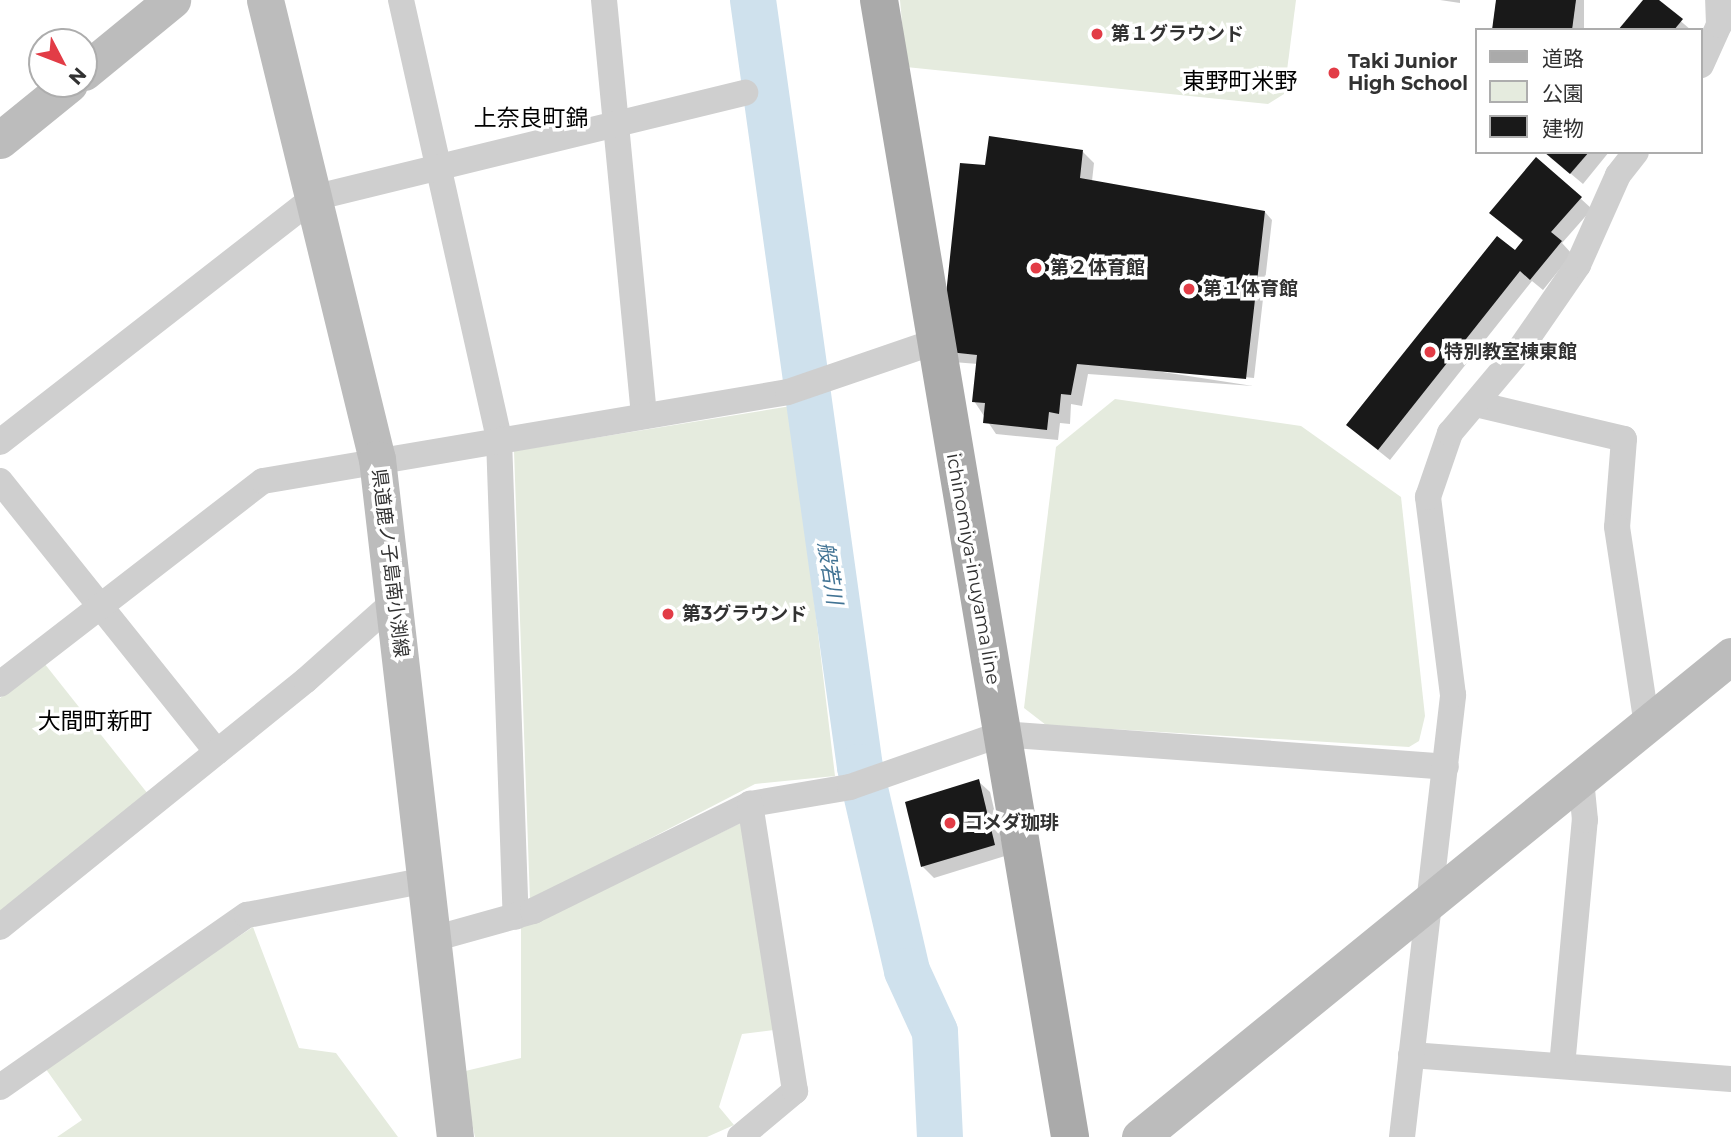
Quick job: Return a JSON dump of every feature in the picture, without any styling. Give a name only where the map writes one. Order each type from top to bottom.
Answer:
[{"type":"main road","points":[[98,61],[172,0]]},
{"type":"main road","name":"県道鹿ノ子島南小渕線","points":[[265,0],[377,459],[397,599],[453,1136]]},
{"type":"main road","name":"ichinomiya-inuyama line","points":[[879,0],[934,342],[1070,1137]]},
{"type":"main road","points":[[0,140],[52,98]]},
{"type":"main road","points":[[1140,1137],[1731,656]]},
{"type":"street","points":[[401,0],[436,170],[499,439],[516,917]]},
{"type":"street","points":[[604,0],[619,129],[644,416]]},
{"type":"street","points":[[1703,60],[1719,24],[1718,0]]},
{"type":"street","points":[[0,442],[313,198],[619,129],[745,93]]},
{"type":"street","points":[[1402,1137],[1426,905],[1446,767],[1453,695],[1428,497],[1450,433],[1476,404],[1578,265],[1618,175],[1634,154]]},
{"type":"street","points":[[0,684],[263,481],[377,459],[800,389],[934,342]]},
{"type":"street","points":[[1476,404],[1624,439],[1617,527],[1647,725]]},
{"type":"street","points":[[0,481],[217,752]]},
{"type":"street","points":[[0,927],[217,752],[397,599]]},
{"type":"street","points":[[433,939],[516,917],[750,804],[850,788],[1001,734],[1446,767]]},
{"type":"street","points":[[1562,1066],[1585,820],[1581,779]]},
{"type":"street","points":[[740,1137],[795,1091],[750,804]]},
{"type":"street","points":[[0,1087],[247,915],[427,880]]},
{"type":"street","points":[[1411,1055],[1731,1079]]},
{"type":"green space","name":"第１グラウンド","points":[[900,0],[1296,0],[1284,94],[1268,104],[906,67]]},
{"type":"green space","points":[[1115,399],[1301,426],[1401,497],[1425,716],[1419,741],[1409,747],[1046,725],[1024,708],[1056,447]]},
{"type":"green space","name":"第3グラウンド","points":[[791,406],[835,776],[755,784],[530,901],[514,451]]},
{"type":"green space","points":[[44,663],[148,794],[0,911],[0,698]]},
{"type":"green space","points":[[741,823],[774,1030],[742,1034],[719,1107],[734,1125],[707,1137],[475,1137],[461,1072],[521,1058],[521,928]]},
{"type":"green space","points":[[253,927],[299,1048],[336,1053],[398,1137],[57,1137],[82,1120],[43,1065]]},
{"type":"building","points":[[1496,0],[1576,0],[1572,28],[1492,28]]},
{"type":"building","points":[[1643,0],[1659,0],[1683,19],[1676,28],[1620,28]]},
{"type":"building","name":"第２体育館","points":[[989,136],[1083,150],[1080,178],[1265,211],[1246,379],[1077,364],[1071,395],[1061,394],[1059,414],[1049,412],[1047,430],[983,423],[985,403],[972,402],[977,355],[940,351],[960,163],[985,165]]},
{"type":"building","points":[[1546,154],[1587,154],[1570,174]]},
{"type":"building","name":"特別教室棟東館","points":[[1536,157],[1582,197],[1551,232],[1562,241],[1530,280],[1520,271],[1378,450],[1346,425],[1497,236],[1515,250],[1523,240],[1489,213]]},
{"type":"building","name":"コメダ珈琲","points":[[979,779],[995,845],[921,867],[905,802]]},
{"type":"waterway","name":"般若川","points":[[753,0],[860,767],[907,971],[935,1032],[940,1137]]},
{"type":"place","name":"第１グラウンド","points":[[1097,34]]},
{"type":"place","name":"Taki Junior High School","points":[[1334,73]]},
{"type":"place","name":"第２体育館","points":[[1036,268]]},
{"type":"place","name":"第１体育館","points":[[1189,289]]},
{"type":"place","name":"特別教室棟東館","points":[[1430,352]]},
{"type":"place","name":"第3グラウンド","points":[[668,614]]},
{"type":"place","name":"コメダ珈琲","points":[[950,823]]},
{"type":"district","name":"東野町米野","points":[[1240,81]]},
{"type":"district","name":"上奈良町錦","points":[[531,118]]},
{"type":"district","name":"大間町新町","points":[[95,721]]}]
